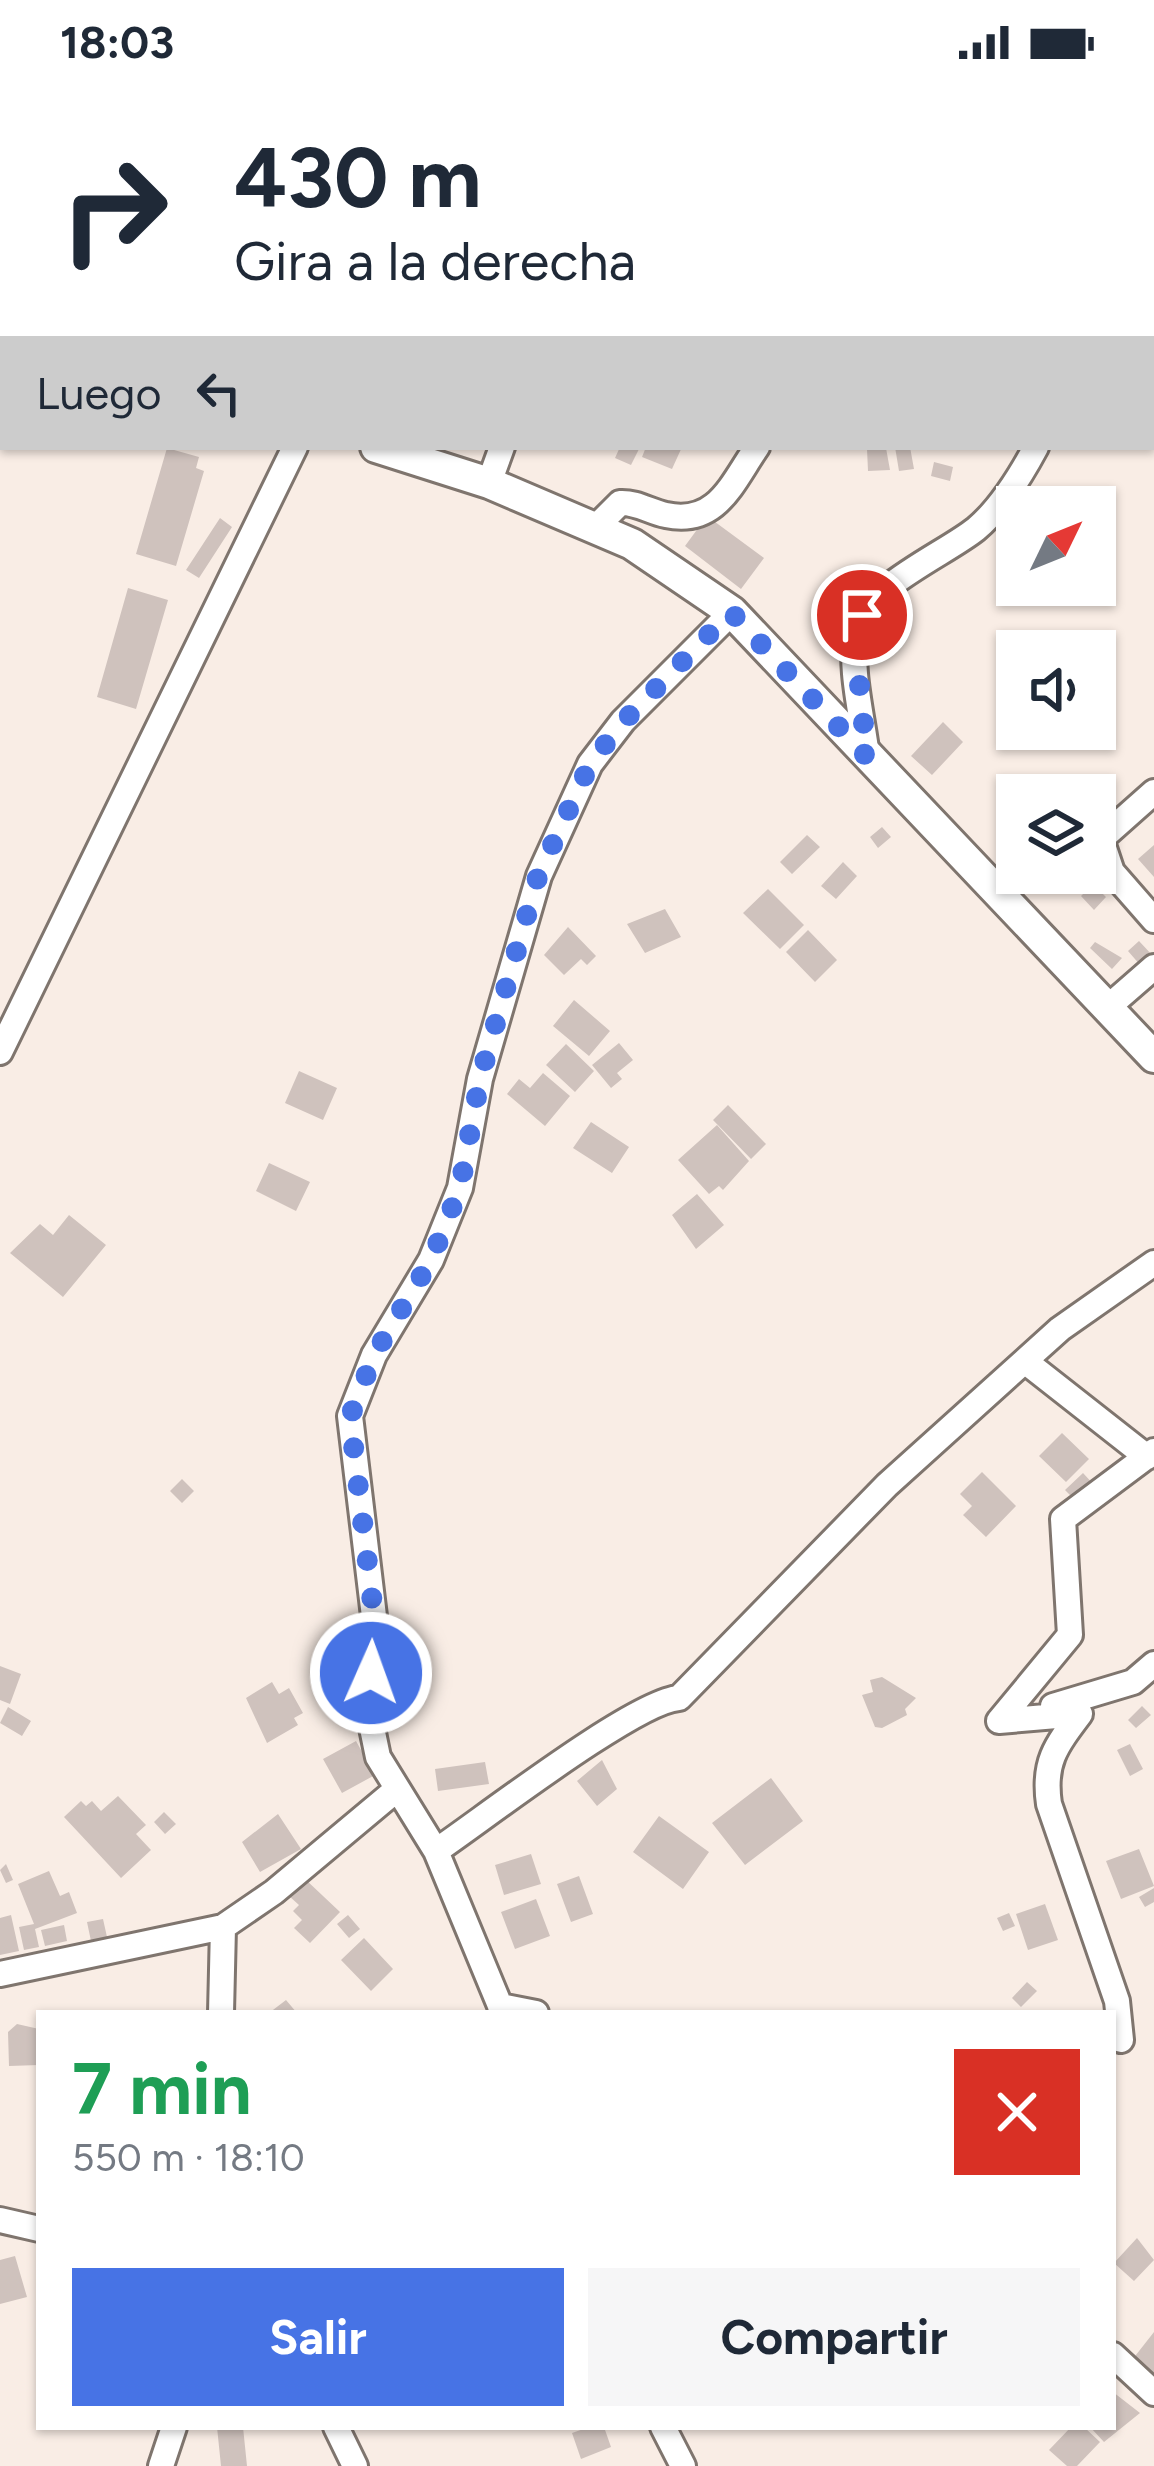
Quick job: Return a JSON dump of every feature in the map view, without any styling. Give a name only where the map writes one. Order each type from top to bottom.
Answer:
[{"type":"main road","points":[[385,450],[489,483],[632,544],[731,612],[1154,1057]]},
{"type":"street","points":[[0,1052],[294,450]]},
{"type":"street","points":[[489,483],[501,450]]},
{"type":"street","points":[[595,528],[620,503],[688,518],[708,512],[723,501],[755,450]]},
{"type":"street","points":[[867,757],[856,651],[862,615],[912,569],[977,528],[1022,473],[1034,450]]},
{"type":"street","points":[[502,2009],[436,1851],[379,1757],[371,1723],[376,1633],[350,1417],[374,1355],[431,1260],[460,1188],[480,1078],[538,876],[590,764],[623,722],[731,612]]},
{"type":"street","points":[[1154,791],[1101,839],[1112,872],[1154,920]]},
{"type":"street","points":[[1107,1008],[1154,967]]},
{"type":"street","points":[[436,1851],[622,1723],[663,1699],[679,1697],[887,1485],[1060,1329],[1154,1263]]},
{"type":"street","points":[[999,1721],[1070,1635],[1064,1520],[1150,1454],[1026,1362]]},
{"type":"street","points":[[999,1721],[1133,1682],[1154,1664]]},
{"type":"street","points":[[999,1721],[1080,1714],[1049,1755],[1044,1773],[1049,1804],[1117,2001],[1120,2040]]},
{"type":"street","points":[[0,1974],[223,1927],[274,1892],[396,1790]]},
{"type":"street","points":[[221,2010],[223,1927]]},
{"type":"street","points":[[0,2220],[36,2227]]},
{"type":"street","points":[[1116,2359],[1154,2393]]},
{"type":"street","points":[[161,2466],[173,2430]]},
{"type":"street","points":[[337,2430],[355,2466]]},
{"type":"street","points":[[664,2430],[683,2466]]},
{"type":"building","points":[[166,450],[199,457],[196,468],[204,471],[176,566],[136,554]]},
{"type":"building","points":[[619,450],[638,450],[631,465],[615,458]]},
{"type":"building","points":[[645,450],[681,450],[672,469],[642,457]]},
{"type":"building","points":[[867,450],[886,450],[890,470],[868,471]]},
{"type":"building","points":[[896,450],[911,450],[914,469],[899,471]]},
{"type":"building","points":[[934,462],[953,467],[950,481],[931,476]]},
{"type":"building","points":[[707,516],[764,558],[741,589],[685,546]]},
{"type":"building","points":[[220,518],[232,527],[199,578],[186,570]]},
{"type":"building","points":[[128,588],[168,600],[136,709],[97,697]]},
{"type":"building","points":[[943,722],[963,742],[932,775],[911,756]]},
{"type":"building","points":[[882,827],[891,837],[878,848],[870,837]]},
{"type":"building","points":[[807,835],[820,847],[792,874],[780,862]]},
{"type":"building","points":[[1154,845],[1154,877],[1138,859]]},
{"type":"building","points":[[843,862],[857,876],[836,899],[821,886]]},
{"type":"building","points":[[768,889],[804,925],[780,949],[743,913]]},
{"type":"building","points":[[1103,894],[1106,897],[1094,910],[1081,896]]},
{"type":"building","points":[[665,909],[681,937],[645,953],[627,924]]},
{"type":"building","points":[[568,927],[596,956],[587,965],[581,959],[564,975],[544,955]]},
{"type":"building","points":[[808,930],[837,960],[815,982],[786,952]]},
{"type":"building","points":[[1139,941],[1153,956],[1141,966],[1128,951]]},
{"type":"building","points":[[1095,942],[1122,958],[1112,969],[1090,948]]},
{"type":"building","points":[[574,1000],[610,1031],[589,1056],[553,1026]]},
{"type":"building","points":[[619,1043],[633,1060],[617,1073],[622,1079],[611,1088],[592,1065]]},
{"type":"building","points":[[566,1044],[594,1071],[575,1092],[546,1065]]},
{"type":"building","points":[[299,1071],[337,1088],[323,1120],[285,1103]]},
{"type":"building","points":[[543,1073],[570,1096],[545,1126],[507,1094],[519,1079],[530,1088]]},
{"type":"building","points":[[728,1105],[766,1144],[751,1159],[713,1120]]},
{"type":"building","points":[[591,1122],[629,1147],[612,1173],[573,1148]]},
{"type":"building","points":[[717,1125],[749,1161],[723,1190],[719,1186],[709,1194],[678,1160]]},
{"type":"building","points":[[269,1163],[310,1182],[296,1211],[256,1191]]},
{"type":"building","points":[[697,1194],[724,1225],[696,1249],[672,1215]]},
{"type":"building","points":[[69,1215],[106,1245],[63,1297],[10,1253],[40,1224],[53,1235]]},
{"type":"building","points":[[1062,1433],[1089,1459],[1066,1482],[1039,1456]]},
{"type":"building","points":[[982,1472],[1016,1506],[986,1537],[963,1515],[972,1506],[960,1494]]},
{"type":"building","points":[[1083,1473],[1095,1486],[1077,1502],[1065,1490]]},
{"type":"building","points":[[182,1479],[194,1491],[182,1503],[170,1491]]},
{"type":"building","points":[[0,1666],[21,1674],[10,1704],[0,1700]]},
{"type":"building","points":[[882,1677],[916,1698],[905,1709],[907,1715],[882,1728],[875,1727],[862,1695],[873,1692],[870,1680]]},
{"type":"building","points":[[272,1682],[279,1694],[289,1688],[303,1713],[294,1718],[298,1725],[267,1743],[246,1698]]},
{"type":"building","points":[[1142,1706],[1151,1715],[1136,1728],[1128,1720]]},
{"type":"building","points":[[8,1707],[31,1721],[22,1736],[0,1723]]},
{"type":"building","points":[[356,1741],[375,1775],[342,1793],[323,1759]]},
{"type":"building","points":[[1130,1744],[1143,1769],[1130,1776],[1117,1750]]},
{"type":"building","points":[[602,1760],[617,1789],[597,1806],[577,1781]]},
{"type":"building","points":[[485,1762],[489,1784],[438,1791],[435,1769]]},
{"type":"building","points":[[771,1778],[803,1821],[745,1865],[712,1823]]},
{"type":"building","points":[[118,1796],[146,1825],[136,1834],[151,1850],[121,1878],[64,1817],[81,1801],[86,1806],[92,1801],[101,1811]]},
{"type":"building","points":[[164,1812],[176,1824],[165,1834],[154,1822]]},
{"type":"building","points":[[278,1814],[301,1849],[260,1872],[242,1842]]},
{"type":"building","points":[[659,1816],[709,1852],[683,1889],[633,1852]]},
{"type":"building","points":[[1139,1849],[1154,1886],[1121,1899],[1106,1861]]},
{"type":"building","points":[[531,1854],[541,1884],[504,1895],[495,1865]]},
{"type":"building","points":[[6,1864],[13,1880],[6,1883],[0,1870]]},
{"type":"building","points":[[49,1871],[60,1896],[69,1892],[77,1913],[35,1929],[39,1947],[24,1950],[19,1927],[34,1924],[18,1884]]},
{"type":"building","points":[[579,1876],[593,1914],[571,1922],[557,1884]]},
{"type":"building","points":[[305,1879],[340,1912],[310,1943],[294,1928],[302,1920],[293,1911],[299,1905],[289,1896]]},
{"type":"building","points":[[1154,1888],[1154,1902],[1145,1907],[1139,1897]]},
{"type":"building","points":[[536,1899],[550,1936],[515,1949],[501,1912]]},
{"type":"building","points":[[1045,1904],[1058,1940],[1028,1950],[1016,1914]]},
{"type":"building","points":[[1009,1913],[1015,1926],[1003,1931],[997,1918]]},
{"type":"building","points":[[11,1915],[19,1951],[0,1955],[0,1918]]},
{"type":"building","points":[[348,1915],[360,1929],[349,1938],[337,1924]]},
{"type":"building","points":[[103,1919],[107,1937],[91,1941],[87,1922]]},
{"type":"building","points":[[64,1925],[67,1941],[45,1946],[41,1930]]},
{"type":"building","points":[[364,1938],[393,1969],[371,1991],[341,1960]]},
{"type":"building","points":[[1027,1982],[1037,1991],[1021,2007],[1012,1998]]},
{"type":"building","points":[[286,2000],[294,2010],[273,2010]]},
{"type":"building","points":[[17,2024],[36,2028],[36,2065],[9,2066],[8,2032]]},
{"type":"building","points":[[1137,2238],[1154,2260],[1134,2281],[1116,2261]]},
{"type":"building","points":[[15,2256],[27,2297],[0,2304],[0,2260]]},
{"type":"building","points":[[1154,2332],[1154,2378],[1132,2360]]},
{"type":"building","points":[[1116,2394],[1140,2413],[1104,2442],[1093,2430],[1116,2430]]},
{"type":"building","points":[[217,2430],[243,2430],[247,2466],[221,2466]]},
{"type":"building","points":[[605,2430],[611,2447],[581,2459],[572,2433]]},
{"type":"building","points":[[1068,2430],[1087,2430],[1100,2442],[1077,2466],[1067,2466],[1049,2450]]},
{"type":"route","points":[[371,1673],[376,1633],[350,1417],[374,1355],[431,1260],[460,1188],[480,1078],[538,876],[590,764],[623,722],[731,612],[867,757],[856,651],[862,615]]}]
